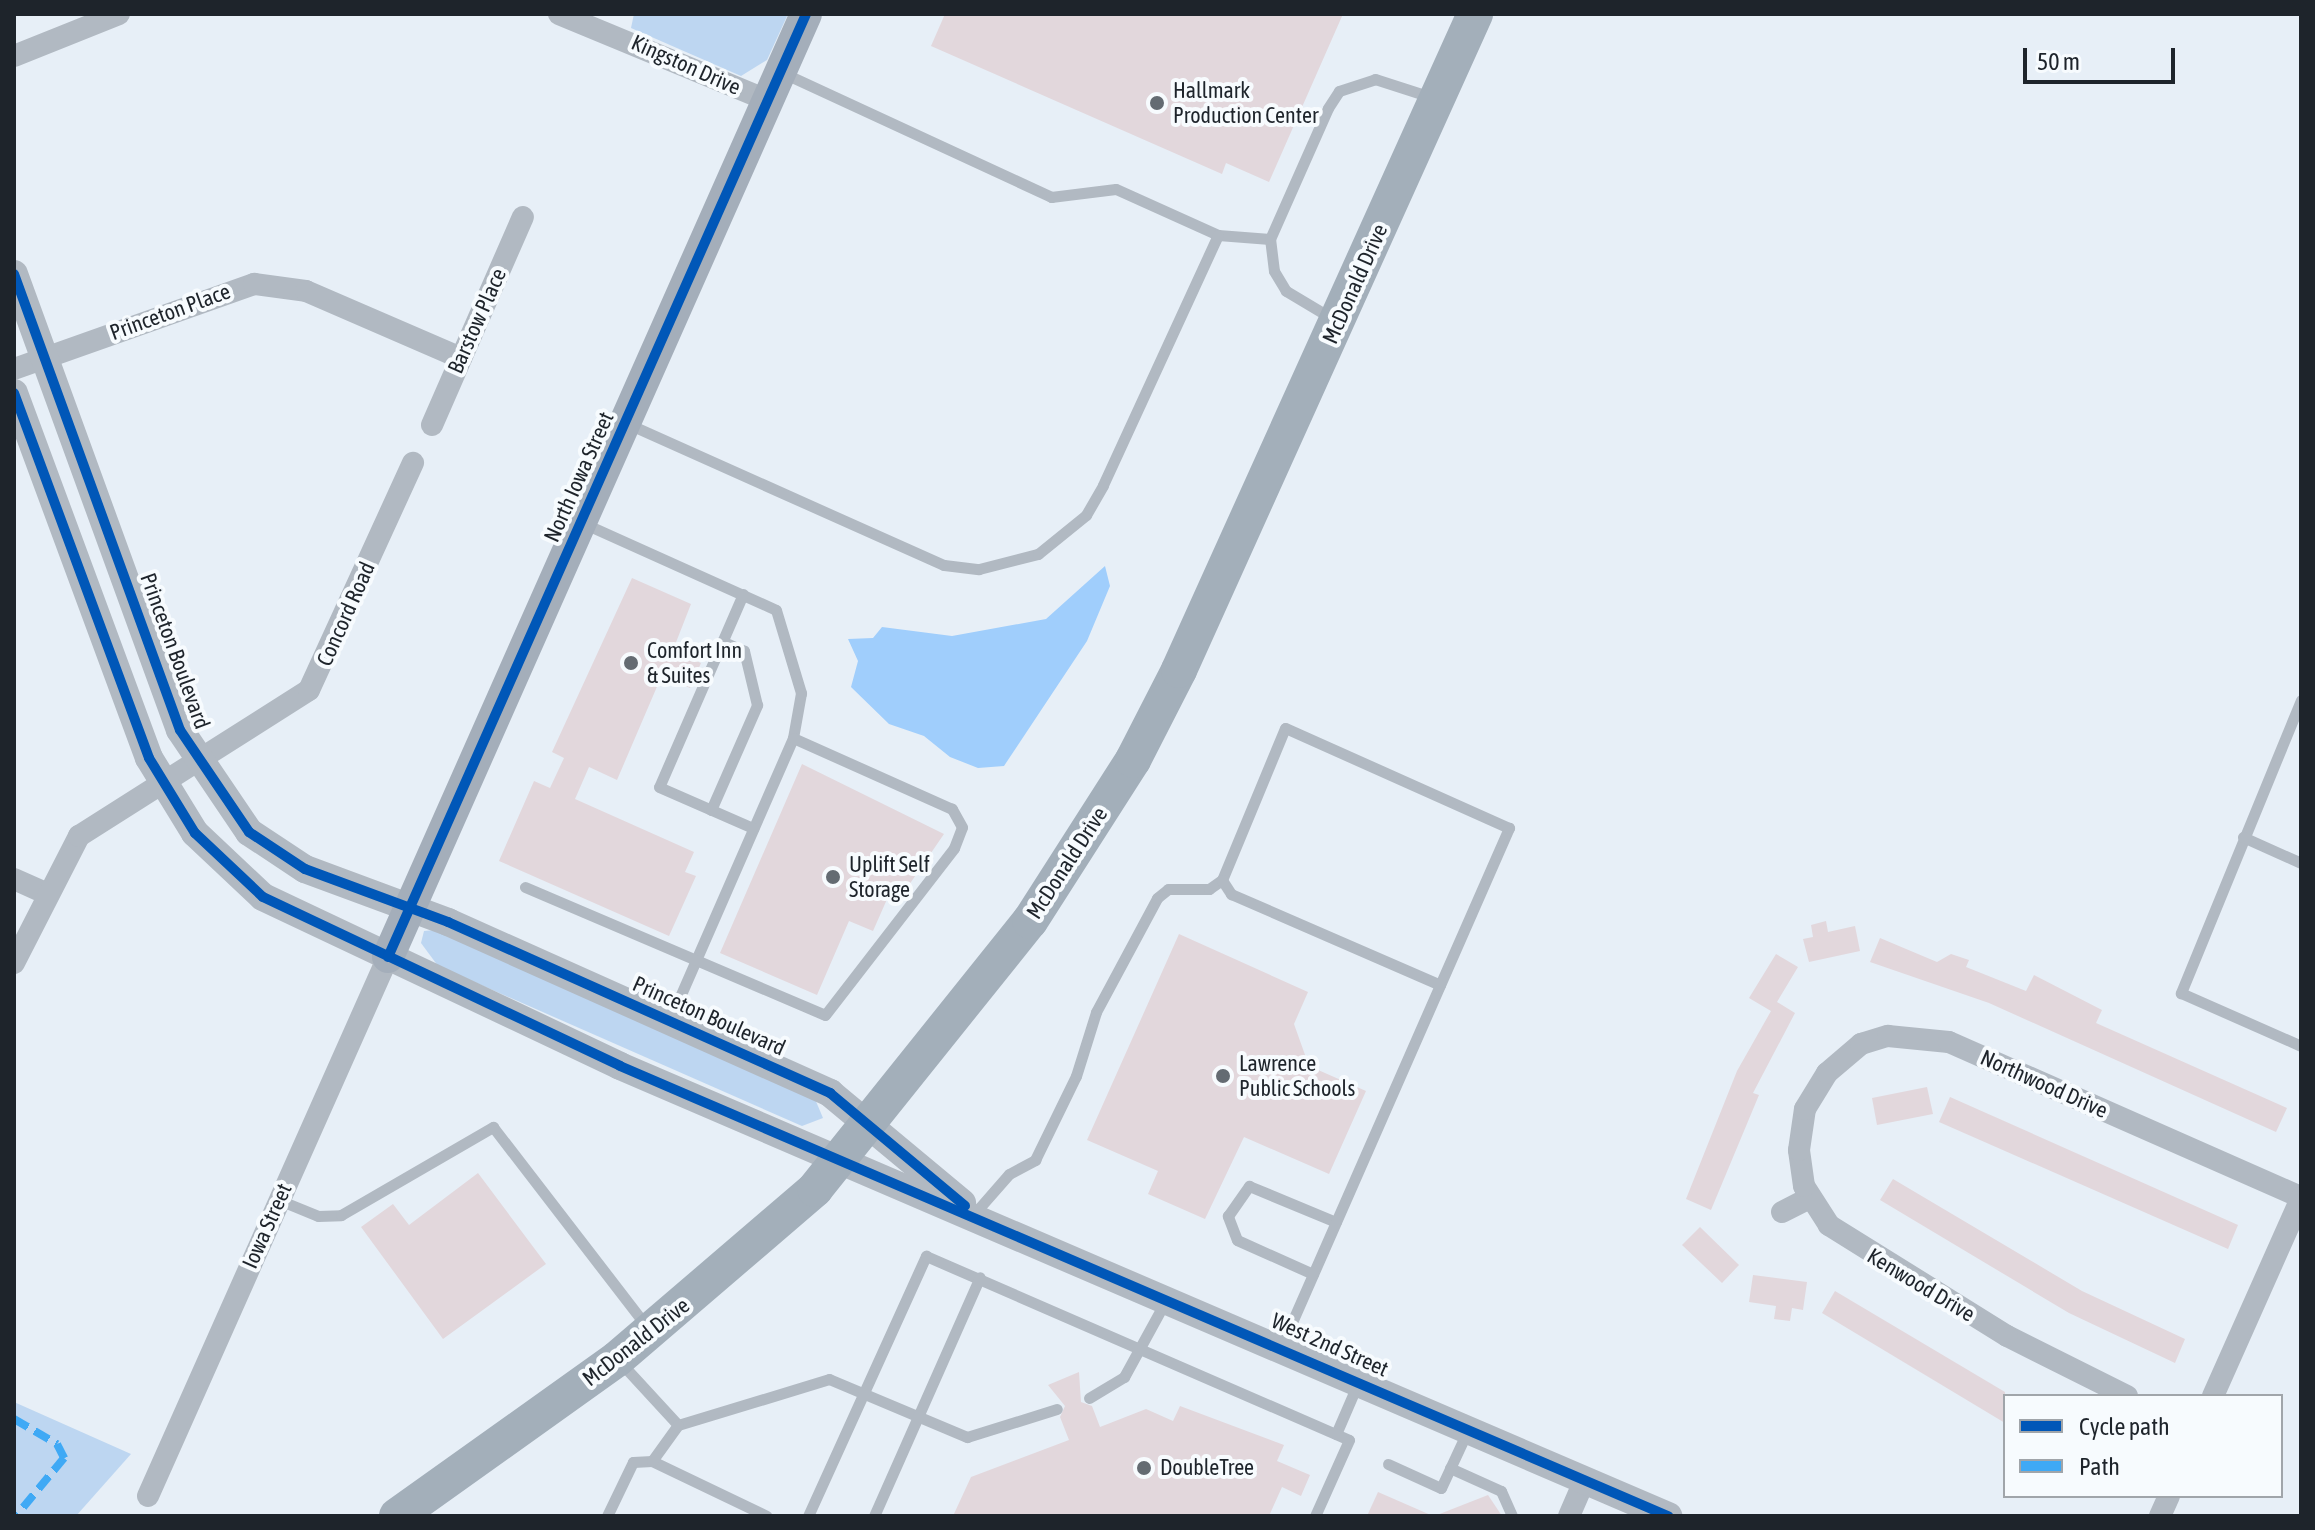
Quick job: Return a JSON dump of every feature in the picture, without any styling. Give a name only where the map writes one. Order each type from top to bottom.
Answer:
[{"type":"highway","name":"McDonald Drive","points":[[397,1516],[651,1332],[839,1162],[1030,921],[1133,760],[1339,321],[1475,14]]},
{"type":"main road","name":"North Iowa Street","points":[[388,957],[806,14]]},
{"type":"street","points":[[14,56],[119,14]]},
{"type":"street","name":"Kingston Drive","points":[[559,14],[774,86]]},
{"type":"street","name":"Barstow Place","points":[[432,425],[523,217]]},
{"type":"street","name":"Princeton Boulevard","points":[[14,274],[196,761],[230,811],[275,852],[818,1087],[872,1124]]},
{"type":"street","name":"Princeton Place","points":[[14,369],[254,284],[306,291],[461,358]]},
{"type":"street","points":[[14,393],[161,781],[195,833],[242,882],[388,957],[839,1162]]},
{"type":"street","name":"Concord Road","points":[[14,963],[45,893],[79,836],[161,781],[263,726],[309,690],[413,463]]},
{"type":"street","points":[[14,879],[45,893]]},
{"type":"street","name":"Iowa Street","points":[[148,1496],[388,957]]},
{"type":"street","points":[[1782,1212],[1809,1198],[1799,1150],[1805,1109],[1827,1073],[1861,1044],[1851,1024]]},
{"type":"street","name":"Northwood Drive","points":[[1861,1044],[1918,1035],[1949,1042],[2301,1198]]},
{"type":"street","name":"West 2nd Street","points":[[872,1124],[974,1214]]},
{"type":"street","name":"West 2nd Street","points":[[839,1162],[974,1214],[1282,1345],[1668,1516]]},
{"type":"street","name":"Kenwood Drive","points":[[1809,1198],[1857,1246],[2007,1336],[2123,1394]]},
{"type":"street","points":[[2214,1394],[2301,1198]]},
{"type":"street","points":[[1569,1516],[1585,1479]]},
{"type":"lane","points":[[1339,321],[1286,291],[1274,271],[1270,239],[1339,91],[1375,79],[1438,99]]},
{"type":"lane","points":[[774,86],[1051,197],[1116,189],[1218,235],[1270,239]]},
{"type":"lane","points":[[625,422],[944,565],[979,569],[1038,554],[1086,515],[1103,485],[1218,235]]},
{"type":"lane","points":[[580,522],[776,610],[784,623],[802,704],[793,738],[670,1021]]},
{"type":"lane","points":[[743,594],[659,787],[753,828]]},
{"type":"lane","points":[[711,810],[757,705],[744,651],[722,641]]},
{"type":"lane","points":[[2301,700],[2181,993],[2301,1046]]},
{"type":"lane","points":[[974,1214],[1009,1174],[1027,1169],[1076,1076],[1096,1012],[1157,898],[1168,889],[1209,889],[1222,880],[1285,728],[1509,828],[1282,1345]]},
{"type":"lane","points":[[525,887],[695,963],[825,1015],[959,837],[960,818],[952,809],[793,738]]},
{"type":"lane","points":[[2243,837],[2301,863]]},
{"type":"lane","points":[[1222,880],[1231,894],[1440,985]]},
{"type":"lane","points":[[279,1200],[318,1216],[341,1215],[493,1127],[651,1332]]},
{"type":"lane","points":[[1313,1274],[1237,1240],[1228,1216],[1249,1186],[1336,1222]]},
{"type":"lane","points":[[808,1516],[926,1256],[1349,1440],[1315,1516]]},
{"type":"lane","points":[[874,1516],[980,1277]]},
{"type":"lane","points":[[1089,1398],[1124,1377],[1144,1349],[1167,1297]]},
{"type":"lane","points":[[617,1359],[678,1425]]},
{"type":"lane","points":[[1336,1434],[1360,1379]]},
{"type":"lane","points":[[652,1461],[678,1425],[810,1380],[863,1392],[967,1437],[1057,1409]]},
{"type":"lane","points":[[1388,1464],[1441,1488],[1469,1428]]},
{"type":"lane","points":[[607,1516],[633,1462],[652,1461],[767,1516]]},
{"type":"lane","points":[[1450,1468],[1501,1491],[1512,1516]]},
{"type":"shaded area","points":[[634,14],[788,14],[767,60],[741,76],[631,28]]},
{"type":"shaded area","points":[[435,930],[815,1099],[823,1118],[802,1126],[438,966],[421,943],[424,931]]},
{"type":"shaded area","points":[[14,1402],[131,1454],[76,1516],[14,1516]]},
{"type":"water","points":[[1105,566],[1110,586],[1087,641],[1004,766],[978,768],[950,757],[924,736],[889,724],[851,687],[858,661],[848,639],[873,638],[882,627],[952,636],[1046,619]]},
{"type":"building","name":"Hallmark Production Center","points":[[945,14],[1343,14],[1269,182],[1226,163],[1222,174],[931,46]]},
{"type":"building","points":[[632,578],[691,604],[673,650],[701,663],[690,688],[662,675],[617,780],[589,767],[575,799],[694,852],[685,872],[696,876],[669,936],[499,861],[534,781],[550,788],[564,758],[552,752]]},
{"type":"building","name":"Uplift Self Storage","points":[[802,764],[944,834],[898,901],[888,897],[873,931],[849,921],[817,995],[720,953]]},
{"type":"building","points":[[1826,921],[1828,932],[1855,926],[1860,951],[1809,962],[1803,939],[1813,937],[1811,925]]},
{"type":"building","name":"Lawrence Public Schools","points":[[1179,934],[1308,992],[1294,1024],[1309,1066],[1366,1091],[1329,1174],[1244,1137],[1205,1219],[1148,1194],[1158,1171],[1087,1140]]},
{"type":"building","points":[[1880,938],[1937,962],[1951,954],[1969,960],[1966,967],[2026,991],[2034,975],[2102,1010],[2096,1023],[2287,1108],[2276,1132],[1989,1003],[1870,962]]},
{"type":"building","points":[[1776,954],[1798,967],[1777,1002],[1795,1013],[1753,1093],[1759,1095],[1711,1210],[1686,1199],[1737,1071],[1771,1011],[1749,998]]},
{"type":"building","points":[[1927,1087],[1933,1114],[1877,1125],[1872,1098]]},
{"type":"building","points":[[1950,1097],[2238,1225],[2228,1249],[1939,1122]]},
{"type":"building","points":[[478,1173],[546,1264],[443,1339],[361,1227],[393,1204],[409,1225]]},
{"type":"building","points":[[1893,1179],[2082,1291],[2185,1339],[2175,1363],[2069,1313],[1880,1200]]},
{"type":"building","points":[[1700,1227],[1739,1265],[1722,1283],[1682,1245]]},
{"type":"building","points":[[1753,1275],[1807,1282],[1803,1310],[1792,1308],[1790,1321],[1774,1319],[1776,1306],[1749,1302]]},
{"type":"building","points":[[1835,1291],[2005,1392],[2003,1422],[1822,1313]]},
{"type":"building","name":"DoubleTree","points":[[1079,1372],[1081,1402],[1092,1406],[1100,1427],[1146,1409],[1173,1421],[1180,1406],[1284,1445],[1277,1461],[1310,1475],[1301,1496],[1282,1487],[1269,1516],[953,1516],[971,1477],[1069,1440],[1060,1417],[1065,1406],[1048,1385]]},
{"type":"building","points":[[1378,1492],[1433,1516],[1367,1516]]},
{"type":"building","points":[[1488,1495],[1502,1516],[1437,1516],[1437,1515]]},
{"type":"marked path","points":[[14,1419],[57,1444],[64,1458],[16,1516]]},
{"type":"cycle path","points":[[388,957],[806,14]]},
{"type":"cycle path","points":[[14,274],[180,730],[249,832],[305,869],[448,922],[830,1093],[965,1206]]},
{"type":"cycle path","points":[[14,393],[149,758],[195,833],[263,897],[620,1066],[1668,1516]]},
{"type":"place","name":"Hallmark Production Center","points":[[1157,103]]},
{"type":"place","name":"Comfort Inn & Suites","points":[[631,663]]},
{"type":"place","name":"Uplift Self Storage","points":[[833,877]]},
{"type":"place","name":"Lawrence Public Schools","points":[[1223,1076]]},
{"type":"place","name":"DoubleTree","points":[[1144,1468]]}]
